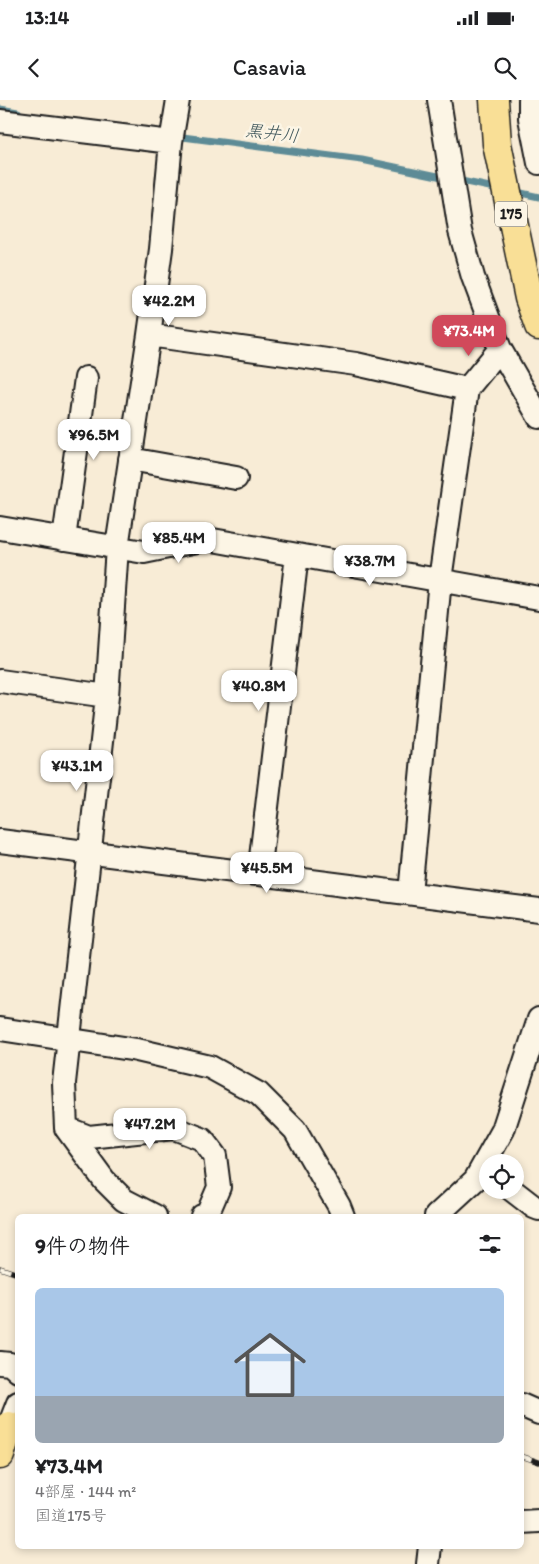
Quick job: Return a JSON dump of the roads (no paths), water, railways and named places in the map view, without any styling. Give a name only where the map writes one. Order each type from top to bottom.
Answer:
[{"type":"main road","name":"175","points":[[494,100],[497,144],[529,298],[539,326]]},
{"type":"main road","points":[[0,1455],[11,1420]]},
{"type":"street","points":[[151,1214],[124,1200],[104,1180],[66,1128],[64,1083],[107,696],[116,548],[161,249],[171,142],[178,100]]},
{"type":"street","points":[[439,100],[460,231],[473,277],[500,348],[539,417]]},
{"type":"street","points":[[530,100],[530,118],[539,163]]},
{"type":"street","points":[[0,125],[171,142]]},
{"type":"street","points":[[149,335],[356,364],[467,389]]},
{"type":"street","points":[[410,893],[440,580],[467,389],[500,348]]},
{"type":"street","points":[[64,539],[86,378]]},
{"type":"street","points":[[130,459],[236,478]]},
{"type":"street","points":[[0,528],[144,552],[207,539],[539,598]]},
{"type":"street","points":[[259,874],[297,555]]},
{"type":"street","points":[[0,681],[107,696]]},
{"type":"street","points":[[0,841],[539,910]]},
{"type":"street","points":[[492,1154],[503,1130],[539,1019]]},
{"type":"street","points":[[0,1029],[137,1050],[210,1067],[259,1094],[294,1130],[343,1214]]},
{"type":"street","points":[[66,1128],[90,1137],[174,1128],[202,1139],[215,1156],[219,1187],[207,1214]]},
{"type":"street","points":[[438,1214],[479,1176]]},
{"type":"street","points":[[524,1199],[539,1209]]},
{"type":"street","points":[[0,1363],[10,1364],[15,1368]]},
{"type":"street","points":[[524,1406],[539,1413]]},
{"type":"street","points":[[524,1522],[539,1521]]},
{"type":"street","points":[[428,1564],[430,1549]]},
{"type":"waterway","name":"黒井川","points":[[0,109],[18,112]]},
{"type":"waterway","name":"黒井川","points":[[175,136],[362,160],[499,189]]},
{"type":"waterway","name":"黒井川","points":[[512,191],[539,197]]},
{"type":"railway","points":[[0,1268],[15,1273]]},
{"type":"railway","points":[[524,1457],[539,1462]]}]
